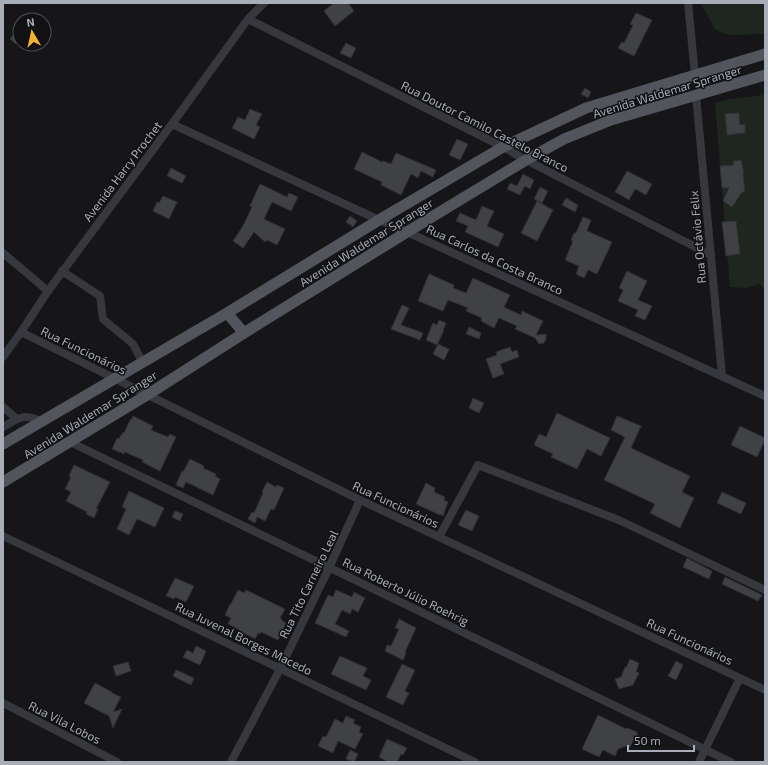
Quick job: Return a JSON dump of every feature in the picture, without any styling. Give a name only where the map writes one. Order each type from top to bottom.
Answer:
[{"type":"main road","name":"Avenida Waldemar Spranger","points":[[3,444],[227,313],[379,220],[503,147],[586,108],[765,54]]},
{"type":"main road","name":"Avenida Waldemar Spranger","points":[[3,482],[147,395],[407,232],[526,160],[564,139],[611,120],[765,75]]},
{"type":"main road","points":[[227,313],[244,333]]},
{"type":"street","name":"Avenida Harry Prochet","points":[[3,357],[62,271],[172,124],[248,19],[264,3]]},
{"type":"street","points":[[688,3],[695,75]]},
{"type":"street","name":"Rua Doutor Camilo Castelo Branco","points":[[248,19],[503,147],[711,255]]},
{"type":"street","name":"Rua Octávio Felix","points":[[696,95],[722,376]]},
{"type":"street","name":"Rua Carlos da Costa Branco","points":[[172,124],[765,396]]},
{"type":"street","points":[[3,253],[48,291]]},
{"type":"street","points":[[62,271],[100,296],[103,319],[133,344],[143,362]]},
{"type":"street","name":"Rua Funcionários","points":[[21,332],[360,500],[765,690]]},
{"type":"street","points":[[3,407],[17,419]]},
{"type":"street","points":[[3,428],[17,419],[24,417],[30,417],[41,421]]},
{"type":"street","name":"Rua Roberto Júlio Roehrig","points":[[70,442],[731,762]]},
{"type":"street","points":[[439,537],[478,465],[621,521],[765,590]]},
{"type":"street","name":"Rua Tito Carneiro Leal","points":[[231,762],[280,669],[360,500]]},
{"type":"street","name":"Rua Juvenal Borges Macedo","points":[[3,536],[475,762]]},
{"type":"street","points":[[699,762],[740,678]]},
{"type":"street","name":"Rua Vila Lobos","points":[[3,704],[117,762]]},
{"type":"shaded area","points":[[701,3],[765,3],[765,34],[729,35],[722,33],[715,29]]},
{"type":"shaded area","points":[[765,95],[765,289],[759,284],[746,288],[730,287],[715,103],[729,99]]},
{"type":"building","points":[[334,3],[348,3],[354,11],[335,26],[324,11]]},
{"type":"building","points":[[636,13],[652,20],[634,56],[618,48],[622,42],[624,43],[633,25],[630,24]]},
{"type":"building","points":[[346,43],[356,48],[351,58],[340,53]]},
{"type":"building","points":[[585,88],[591,92],[588,98],[581,94]]},
{"type":"building","points":[[250,109],[262,114],[256,125],[260,127],[254,139],[232,128],[238,117],[245,120]]},
{"type":"building","points":[[739,113],[740,125],[745,124],[745,133],[727,135],[725,114]]},
{"type":"building","points":[[457,139],[468,144],[460,160],[449,155]]},
{"type":"building","points":[[362,152],[382,162],[391,164],[396,153],[436,170],[433,177],[421,171],[418,178],[411,174],[401,195],[381,185],[382,182],[354,169]]},
{"type":"building","points":[[741,160],[744,173],[745,192],[742,192],[732,207],[723,201],[729,188],[722,188],[720,166],[734,165],[733,161]]},
{"type":"building","points":[[171,168],[186,176],[182,183],[167,176]]},
{"type":"building","points":[[627,171],[652,184],[646,195],[635,189],[629,200],[615,192]]},
{"type":"building","points":[[523,174],[534,180],[530,189],[525,186],[520,195],[507,189],[510,183],[517,186]]},
{"type":"building","points":[[260,184],[287,197],[289,193],[298,197],[291,211],[272,202],[264,219],[285,229],[277,245],[267,240],[265,242],[254,232],[243,248],[233,241],[243,226],[252,207],[250,206]]},
{"type":"building","points":[[540,187],[548,191],[542,203],[534,199]]},
{"type":"building","points":[[163,196],[177,202],[169,219],[153,211],[157,202],[159,203]]},
{"type":"building","points":[[566,198],[578,205],[575,212],[562,205]]},
{"type":"building","points":[[537,201],[553,210],[537,241],[521,233]]},
{"type":"building","points":[[482,206],[494,211],[487,226],[504,234],[498,247],[465,232],[468,226],[456,221],[460,213],[476,220]]},
{"type":"building","points":[[350,216],[357,221],[353,227],[346,222]]},
{"type":"building","points":[[583,217],[591,220],[587,231],[612,242],[597,274],[588,270],[584,278],[576,274],[579,266],[565,260],[573,241],[571,240]]},
{"type":"building","points":[[736,221],[740,254],[726,256],[722,222]]},
{"type":"building","points":[[627,271],[647,281],[638,300],[652,306],[645,320],[635,316],[638,310],[618,301],[623,290],[619,288]]},
{"type":"building","points":[[429,274],[454,285],[453,288],[466,293],[473,278],[510,295],[504,307],[521,315],[522,311],[543,321],[536,335],[546,334],[544,343],[539,344],[535,338],[515,329],[517,326],[499,318],[494,328],[481,321],[482,318],[466,311],[468,308],[448,300],[443,311],[418,301]]},
{"type":"building","points":[[402,305],[409,308],[401,325],[423,333],[420,340],[391,329]]},
{"type":"building","points":[[439,320],[446,323],[437,345],[426,340],[433,323],[437,325]]},
{"type":"building","points":[[469,327],[481,333],[479,339],[466,334]]},
{"type":"building","points":[[438,344],[449,349],[444,360],[433,354]]},
{"type":"building","points":[[510,347],[512,352],[517,350],[519,357],[500,364],[504,374],[493,378],[486,359],[497,355],[496,352]]},
{"type":"building","points":[[473,398],[484,403],[479,413],[469,408]]},
{"type":"building","points":[[557,413],[610,438],[601,456],[587,449],[577,469],[551,457],[553,454],[534,445],[539,434],[546,437]]},
{"type":"building","points":[[133,416],[153,426],[151,430],[168,437],[170,434],[176,437],[160,471],[142,462],[143,460],[125,452],[124,454],[112,449],[117,438],[119,439],[123,432],[124,433]]},
{"type":"building","points":[[617,416],[641,426],[631,448],[690,476],[682,492],[694,498],[680,528],[650,513],[655,504],[604,480],[625,437],[611,430]]},
{"type":"building","points":[[740,426],[765,438],[757,457],[731,445]]},
{"type":"building","points":[[190,459],[204,466],[203,468],[216,474],[215,476],[220,479],[213,495],[186,482],[183,488],[176,485],[182,471],[183,472]]},
{"type":"building","points":[[74,465],[110,482],[96,509],[98,509],[94,518],[86,514],[87,512],[66,501],[71,492],[65,489],[71,477],[69,476]]},
{"type":"building","points":[[267,482],[276,487],[277,485],[284,488],[274,510],[271,509],[265,521],[257,517],[255,523],[248,519],[252,512],[254,513]]},
{"type":"building","points":[[426,483],[435,488],[434,492],[445,497],[444,500],[448,502],[443,516],[416,504]]},
{"type":"building","points":[[129,491],[164,508],[155,527],[137,519],[129,535],[117,529],[126,509],[122,507]]},
{"type":"building","points":[[722,492],[746,503],[741,514],[717,503]]},
{"type":"building","points":[[466,510],[479,516],[472,531],[458,525]]},
{"type":"building","points":[[175,511],[183,514],[180,521],[172,517]]},
{"type":"building","points":[[687,558],[712,571],[709,579],[683,567]]},
{"type":"building","points":[[725,577],[762,595],[758,601],[722,584]]},
{"type":"building","points":[[175,578],[194,586],[186,602],[175,597],[174,599],[166,596]]},
{"type":"building","points":[[238,590],[244,593],[246,590],[285,609],[280,618],[286,623],[278,640],[261,632],[260,634],[258,633],[255,639],[228,624],[231,618],[225,615]]},
{"type":"building","points":[[336,590],[352,597],[354,592],[365,598],[358,612],[352,609],[350,614],[342,610],[335,624],[349,631],[346,637],[315,623],[328,595],[333,597]]},
{"type":"building","points":[[399,619],[416,628],[403,660],[385,651],[387,645],[391,646],[399,629],[395,628]]},
{"type":"building","points":[[196,646],[206,651],[200,665],[183,657],[187,650],[193,653]]},
{"type":"building","points":[[340,656],[367,668],[363,676],[371,680],[366,690],[331,674]]},
{"type":"building","points":[[630,659],[639,663],[636,672],[639,673],[633,685],[619,689],[615,679],[621,677]]},
{"type":"building","points":[[676,661],[683,665],[676,680],[668,676]]},
{"type":"building","points":[[128,662],[131,671],[116,676],[113,666]]},
{"type":"building","points":[[402,664],[415,670],[405,691],[409,693],[403,705],[386,697]]},
{"type":"building","points":[[176,670],[194,678],[191,685],[173,676]]},
{"type":"building","points":[[95,683],[121,697],[113,712],[122,709],[113,728],[109,716],[84,703]]},
{"type":"building","points":[[598,715],[626,729],[627,728],[637,732],[639,743],[633,741],[630,747],[626,746],[618,749],[615,756],[603,750],[599,757],[582,749]]},
{"type":"building","points":[[346,716],[355,720],[353,723],[361,727],[359,732],[363,734],[355,749],[338,741],[333,753],[318,746],[323,736],[326,737],[335,719],[343,723]]},
{"type":"building","points":[[387,739],[407,748],[403,755],[401,754],[397,762],[388,762],[379,757]]},
{"type":"building","points":[[350,750],[358,754],[354,762],[346,759]]}]
